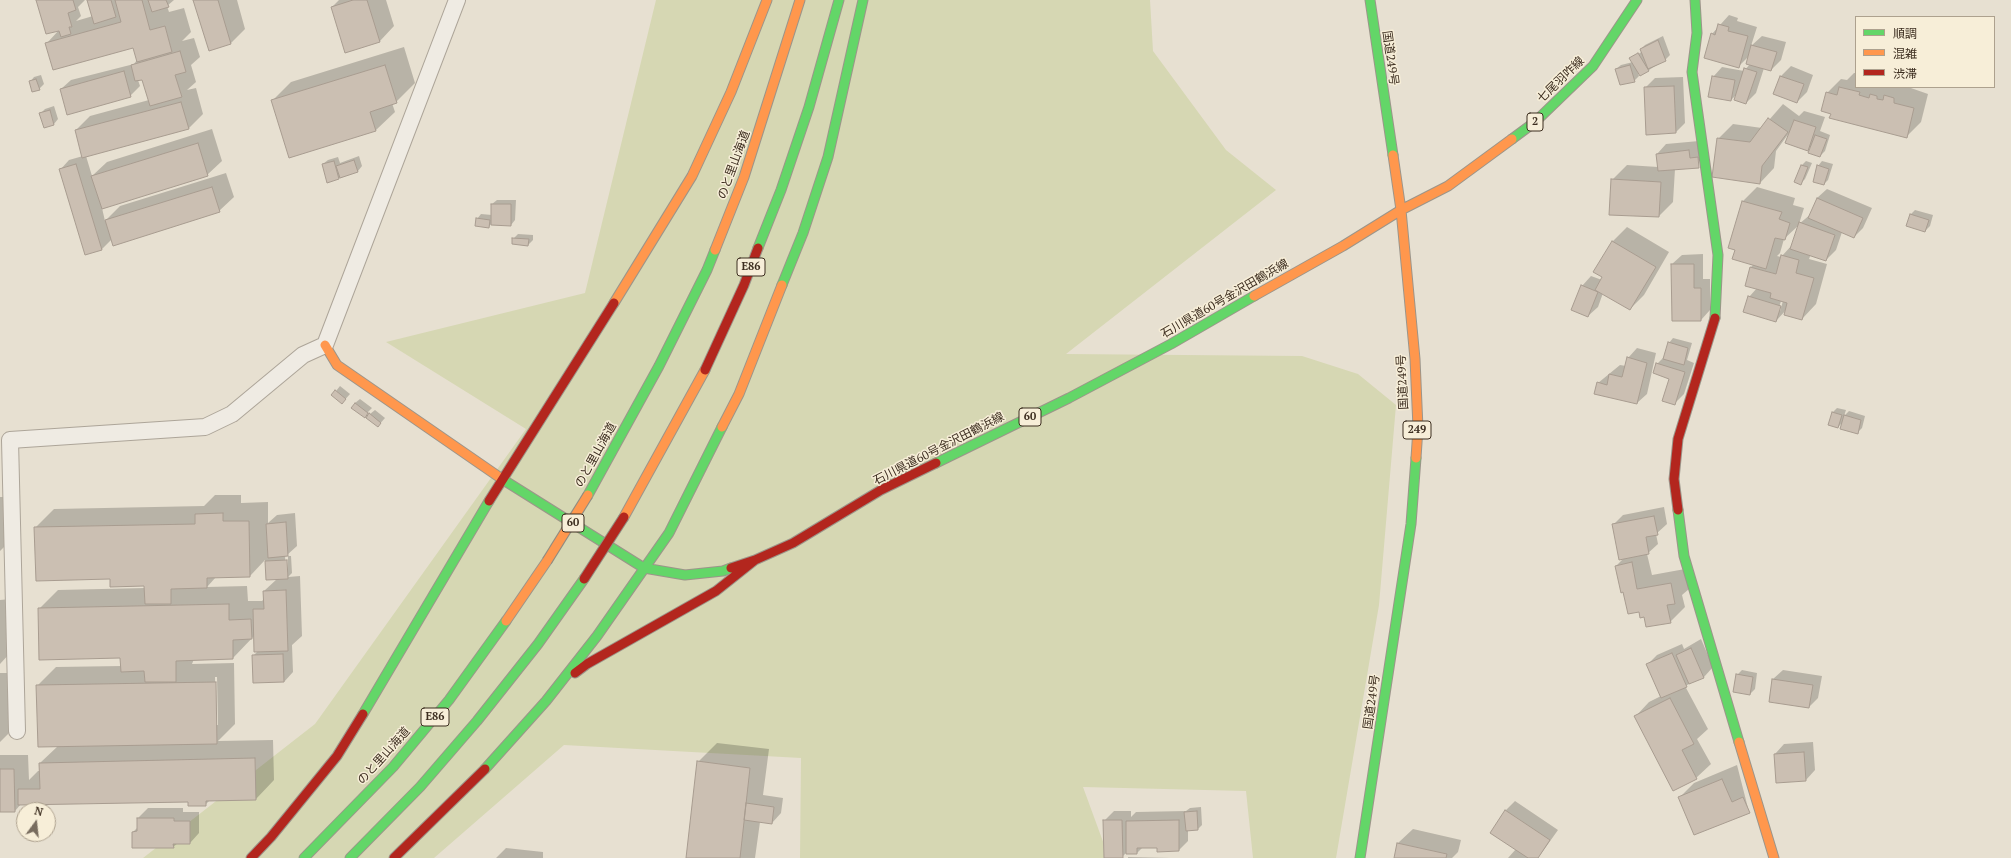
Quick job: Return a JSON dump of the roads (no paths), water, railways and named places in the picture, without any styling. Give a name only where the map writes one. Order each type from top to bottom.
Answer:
[{"type":"main road","points":[[251,858],[272,837],[337,756],[502,479],[644,256],[692,176],[731,92],[767,0]]},
{"type":"main road","name":"のと里山海道","points":[[304,858],[393,767],[449,700],[503,626],[547,561],[588,495],[659,366],[707,270],[744,177],[800,0]]},
{"type":"main road","name":"E86","points":[[350,858],[420,787],[477,721],[538,644],[584,579],[624,517],[699,383],[744,285],[784,182],[808,107],[839,0]]},
{"type":"main road","points":[[394,858],[473,782],[555,689],[597,636],[669,533],[739,394],[800,240],[828,157],[863,0]]},
{"type":"main road","name":"国道249号","points":[[1360,858],[1411,524],[1418,428],[1415,359],[1401,210],[1370,0]]},
{"type":"main road","name":"七尾羽咋線","points":[[1401,210],[1448,186],[1535,122],[1593,66],[1637,0]]},
{"type":"main road","points":[[1695,0],[1697,33],[1692,72],[1718,255],[1715,320],[1678,439],[1674,479],[1684,556],[1774,858]]},
{"type":"main road","name":"石川県道60号金沢田鶴浜線","points":[[644,568],[686,575],[723,572],[793,543],[881,490],[1069,398],[1171,344],[1343,246],[1401,210]]},
{"type":"main road","points":[[325,345],[337,365],[502,479]]},
{"type":"main road","name":"60","points":[[502,479],[644,568]]},
{"type":"main road","points":[[555,689],[587,664],[716,591],[755,560]]},
{"type":"street","points":[[17,732],[10,440],[205,427],[232,414],[303,355],[325,345],[457,0]]}]
